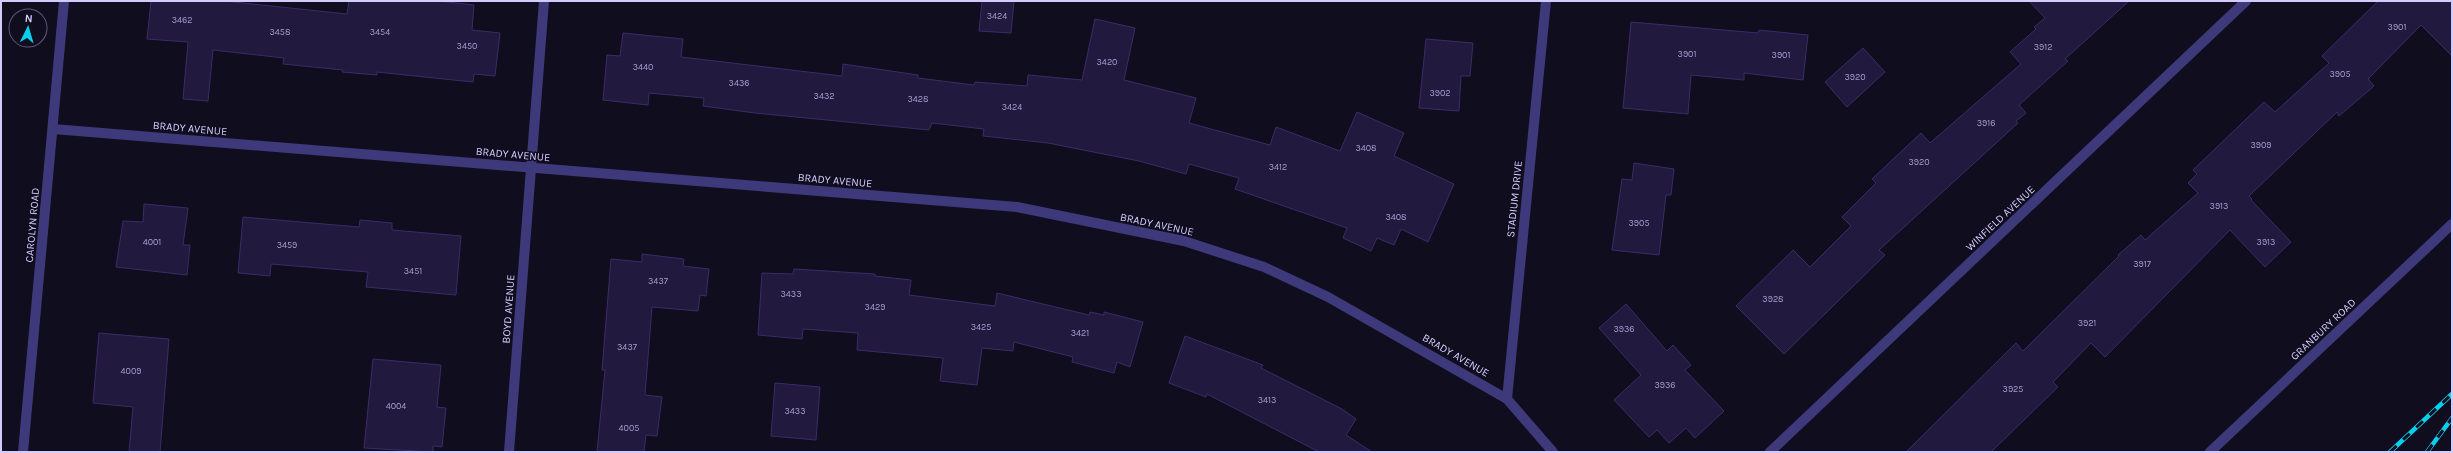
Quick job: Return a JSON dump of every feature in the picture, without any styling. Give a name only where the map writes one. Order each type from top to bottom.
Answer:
[{"type":"street","name":"CAROLYN ROAD","points":[[22,452],[64,1]]},
{"type":"street","name":"BOYD AVENUE","points":[[509,452],[544,1]]},
{"type":"street","name":"STADIUM DRIVE","points":[[1507,399],[1546,1]]},
{"type":"street","name":"WINFIELD AVENUE","points":[[1770,452],[2246,1]]},
{"type":"street","name":"BRADY AVENUE","points":[[53,129],[1017,207],[1184,241],[1264,267],[1328,297],[1507,399],[1553,452]]},
{"type":"street","name":"GRANBURY ROAD","points":[[2210,452],[2452,224]]},
{"type":"building","points":[[151,1],[224,1],[347,14],[349,1],[439,1],[474,5],[472,30],[500,33],[495,76],[474,74],[473,82],[377,72],[377,75],[342,72],[343,70],[283,64],[284,58],[213,50],[208,101],[183,99],[188,42],[147,39]]},
{"type":"building","points":[[982,1],[1014,1],[1011,33],[979,31]]},
{"type":"building","points":[[2029,1],[2129,1],[2065,59],[2068,61],[2019,105],[2026,113],[2016,121],[2018,123],[1879,250],[1885,255],[1784,354],[1736,306],[1793,250],[1810,267],[1851,226],[1842,217],[1876,183],[1872,179],[1921,133],[1930,143],[2021,64],[2010,52],[2036,29],[2034,27],[2045,18]]},
{"type":"building","points":[[2378,1],[2452,1],[2452,56],[2421,25],[2368,79],[2374,86],[2339,116],[2337,112],[2249,196],[2252,199],[2251,200],[2291,242],[2265,267],[2230,230],[2105,357],[2091,343],[2053,382],[2058,387],[1991,452],[1906,452],[2016,343],[2023,351],[2119,256],[2118,255],[2141,235],[2145,240],[2198,193],[2188,183],[2197,174],[2193,170],[2264,102],[2275,112],[2329,63],[2322,56]]},
{"type":"building","points":[[1095,19],[1135,28],[1124,80],[1196,98],[1189,123],[1270,145],[1276,127],[1340,151],[1357,112],[1404,133],[1394,156],[1454,184],[1428,242],[1401,229],[1394,245],[1377,238],[1371,251],[1343,238],[1347,228],[1235,189],[1239,178],[1189,164],[1186,174],[1139,161],[1048,143],[983,136],[984,129],[932,123],[929,130],[755,113],[703,106],[704,98],[649,93],[648,105],[603,100],[607,55],[620,56],[623,33],[683,39],[681,57],[842,76],[843,64],[918,75],[918,78],[974,85],[975,82],[1027,86],[1028,75],[1082,80]]},
{"type":"building","points":[[1631,22],[1758,33],[1759,30],[1808,35],[1803,80],[1744,73],[1744,80],[1691,75],[1688,114],[1623,108]]},
{"type":"building","points":[[1426,39],[1473,43],[1470,76],[1461,76],[1459,111],[1419,108]]},
{"type":"building","points":[[1863,48],[1885,72],[1847,107],[1825,82]]},
{"type":"building","points":[[1634,163],[1674,169],[1671,195],[1666,195],[1659,255],[1612,250],[1622,179],[1632,180]]},
{"type":"building","points":[[144,204],[188,208],[183,245],[190,245],[187,275],[116,267],[123,221],[143,222]]},
{"type":"building","points":[[243,217],[359,227],[360,220],[392,223],[392,230],[461,236],[456,295],[366,287],[368,272],[271,264],[270,276],[238,273]]},
{"type":"building","points":[[642,254],[684,259],[683,266],[709,269],[706,296],[700,295],[698,311],[652,307],[645,395],[662,397],[657,436],[646,435],[644,452],[597,452],[605,370],[602,370],[611,259],[642,262]]},
{"type":"building","points":[[794,269],[875,274],[875,276],[911,280],[909,295],[995,306],[997,293],[1089,315],[1090,312],[1104,315],[1104,312],[1143,322],[1130,367],[1117,362],[1114,373],[1072,362],[1073,357],[1014,342],[1013,351],[982,348],[977,385],[940,381],[943,358],[857,350],[858,333],[803,329],[802,339],[758,335],[762,273],[793,274]]},
{"type":"building","points":[[1626,304],[1667,351],[1673,345],[1691,365],[1685,370],[1724,411],[1695,438],[1686,428],[1669,443],[1657,430],[1649,437],[1614,400],[1641,375],[1599,328]]},
{"type":"building","points":[[99,333],[169,339],[160,452],[129,452],[133,407],[93,403]]},
{"type":"building","points":[[1185,336],[1263,365],[1261,368],[1342,409],[1356,419],[1346,435],[1372,452],[1319,452],[1207,394],[1206,397],[1169,383]]},
{"type":"building","points":[[373,359],[441,365],[437,407],[446,408],[442,447],[433,446],[433,452],[364,448]]},
{"type":"building","points":[[775,383],[820,387],[816,440],[771,436]]},
{"type":"railway","points":[[2390,452],[2452,394]]},
{"type":"railway","points":[[2427,452],[2452,418]]}]
